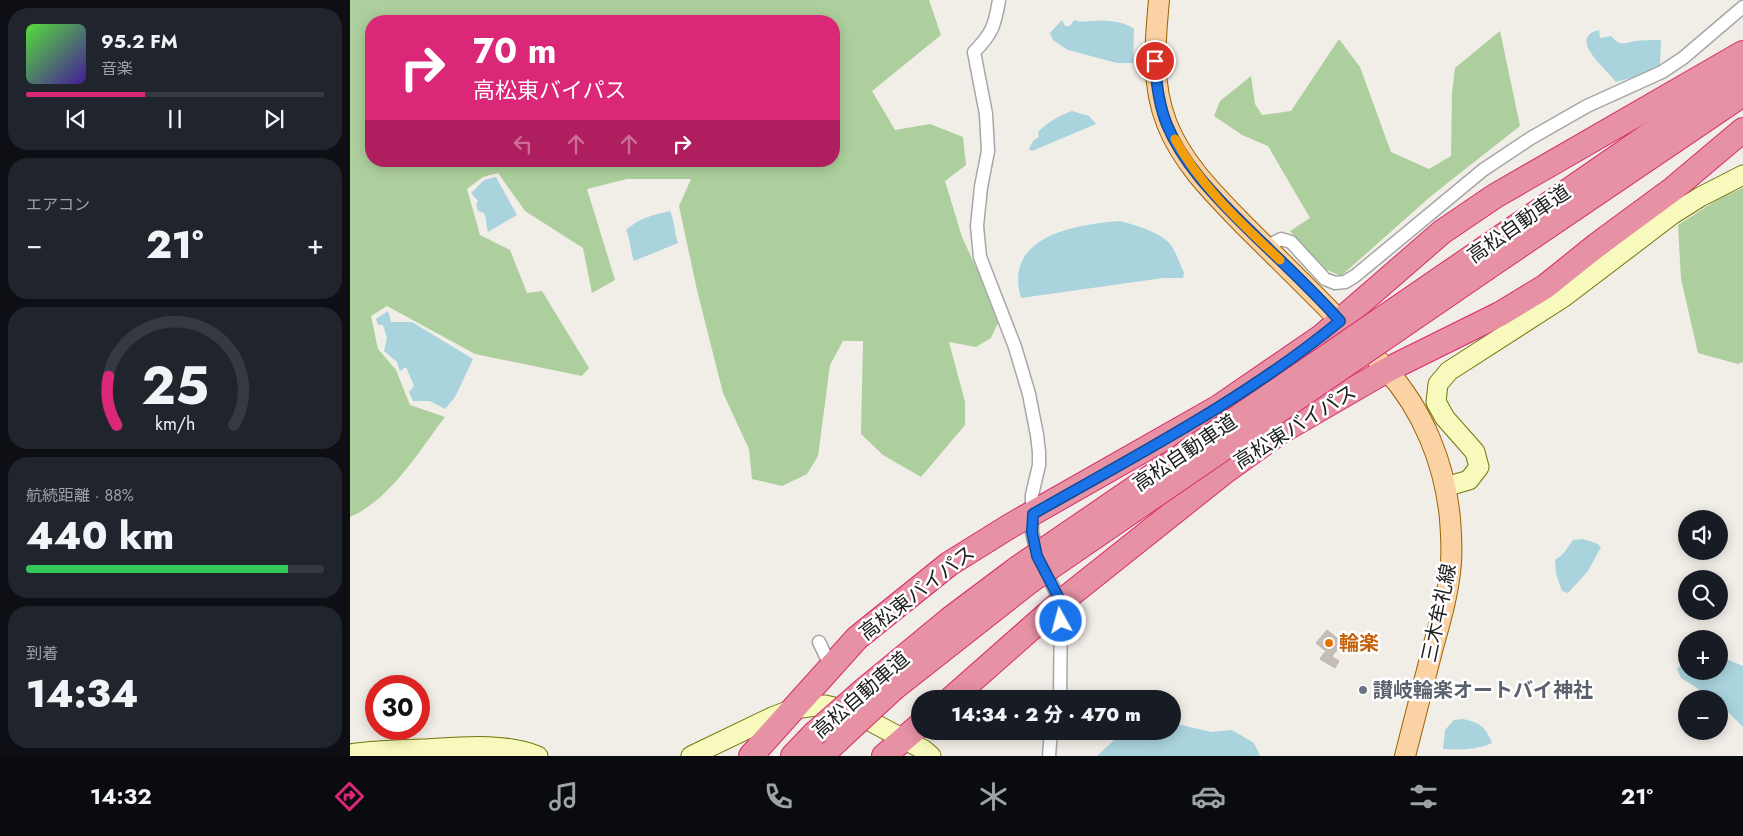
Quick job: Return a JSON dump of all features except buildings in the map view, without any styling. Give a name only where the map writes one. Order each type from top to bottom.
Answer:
[{"type":"highway","name":"高松東バイパス","points":[[752,756],[857,638],[948,564],[1219,407],[1279,367],[1340,321],[1442,232],[1496,196],[1743,53]]},
{"type":"highway","name":"高松自動車道","points":[[824,743],[864,690],[950,619],[1024,574],[1483,260],[1743,70]]},
{"type":"highway","name":"高松自動車道","points":[[1483,260],[1743,94]]},
{"type":"highway","name":"高松東バイパス","points":[[961,690],[1061,602],[1223,473],[1280,432],[1387,370],[1500,314],[1546,286],[1597,245],[1673,189],[1743,130]]},
{"type":"highway","name":"高松自動車道","points":[[793,756],[824,743],[894,688],[1024,574]]},
{"type":"highway","points":[[884,756],[911,733]]},
{"type":"main road","name":"三木牟礼線","points":[[1159,0],[1155,47],[1156,76],[1160,102],[1167,125],[1192,167],[1204,184],[1387,370],[1406,395],[1426,430],[1439,462],[1450,518],[1451,561],[1445,602],[1404,756]]},
{"type":"street","points":[[1000,0],[995,24],[986,40],[974,52],[986,114],[988,151],[981,187],[977,226],[980,257],[1016,347],[1029,394],[1037,435],[1040,452],[1032,495],[1032,532],[1037,556],[1061,602],[1060,690]]},
{"type":"street","points":[[1266,247],[1281,239],[1290,242],[1325,279],[1345,282],[1355,276],[1483,170],[1531,138],[1587,106],[1662,72],[1683,58],[1743,7]]},
{"type":"street","points":[[1445,487],[1469,480],[1479,468],[1475,452],[1445,418],[1436,402],[1438,384],[1449,371],[1564,297],[1673,214],[1700,197],[1743,176]]},
{"type":"street","points":[[819,642],[831,666]]},
{"type":"street","points":[[691,756],[772,717],[793,709],[825,705],[851,711],[911,732]]},
{"type":"street","points":[[919,740],[932,756]]},
{"type":"street","points":[[1049,756],[1051,740]]},
{"type":"street","points":[[350,754],[367,751],[461,747],[506,748],[538,756]]},
{"type":"green space","points":[[350,0],[929,0],[941,35],[872,91],[895,130],[930,124],[963,137],[966,165],[945,181],[962,237],[1000,319],[991,338],[976,347],[949,342],[965,402],[965,425],[921,477],[883,455],[861,434],[863,341],[843,341],[830,365],[818,456],[807,474],[782,486],[752,479],[749,449],[723,393],[697,290],[679,206],[691,179],[627,179],[587,189],[615,280],[592,293],[583,248],[525,211],[498,173],[483,177],[467,189],[480,235],[510,250],[527,293],[542,291],[589,368],[582,376],[475,354],[387,306],[371,316],[378,349],[396,370],[410,405],[445,417],[391,487],[364,509],[350,517]]},
{"type":"green space","points":[[1500,31],[1520,126],[1431,196],[1341,276],[1325,269],[1290,231],[1310,218],[1268,146],[1242,135],[1214,116],[1220,101],[1251,76],[1255,104],[1262,115],[1291,111],[1339,39],[1360,67],[1391,152],[1429,169],[1451,156],[1452,94],[1455,68]]},
{"type":"green space","points":[[1743,188],[1743,362],[1738,364],[1698,353],[1681,279],[1678,225],[1720,198]]},
{"type":"water","points":[[1062,20],[1065,26],[1070,26],[1074,20],[1082,22],[1110,21],[1130,26],[1134,29],[1133,63],[1117,63],[1068,50],[1053,40],[1050,33]]},
{"type":"water","points":[[1599,30],[1600,38],[1611,36],[1617,42],[1622,43],[1661,40],[1660,67],[1616,82],[1598,62],[1588,47],[1587,40],[1590,34]]},
{"type":"water","points":[[1072,111],[1089,116],[1096,124],[1032,151],[1029,149],[1033,141],[1039,137],[1038,132],[1042,128]]},
{"type":"water","points":[[496,177],[517,215],[488,232],[484,213],[478,211],[476,205],[478,201],[471,193],[484,180]]},
{"type":"water","points":[[670,211],[678,243],[634,261],[626,230],[641,220]]},
{"type":"water","points":[[1119,221],[1146,229],[1166,240],[1176,254],[1184,273],[1183,278],[1163,278],[1021,298],[1018,277],[1022,260],[1032,247],[1046,238],[1063,231],[1082,226]]},
{"type":"water","points":[[388,311],[391,322],[412,322],[473,359],[455,397],[445,409],[430,401],[413,401],[409,392],[414,386],[406,367],[400,371],[397,362],[384,351],[387,338],[383,325],[378,325],[376,319]]},
{"type":"water","points":[[1583,539],[1596,543],[1601,547],[1588,571],[1568,593],[1562,591],[1556,574],[1555,560],[1563,554],[1573,540]]},
{"type":"water","points":[[1728,660],[1743,666],[1743,727],[1728,712],[1728,690],[1700,690],[1684,680],[1728,680]]},
{"type":"water","points":[[1463,719],[1481,726],[1492,743],[1468,749],[1443,749],[1445,730],[1454,720]]},
{"type":"water","points":[[1181,725],[1211,732],[1232,730],[1254,743],[1260,756],[1097,756],[1114,740],[1181,740]]},
{"type":"slow traffic","points":[[1175,139],[1204,184],[1280,260]]},
{"type":"place","name":"輪楽","points":[[1329,643]]},
{"type":"place","name":"讃岐輪楽オートバイ神社","points":[[1363,690]]},
{"type":"route","points":[[1061,621],[1061,602],[1037,556],[1032,532],[1033,514],[1219,407],[1279,367],[1340,321],[1204,184],[1167,125],[1160,102],[1155,61]]}]
